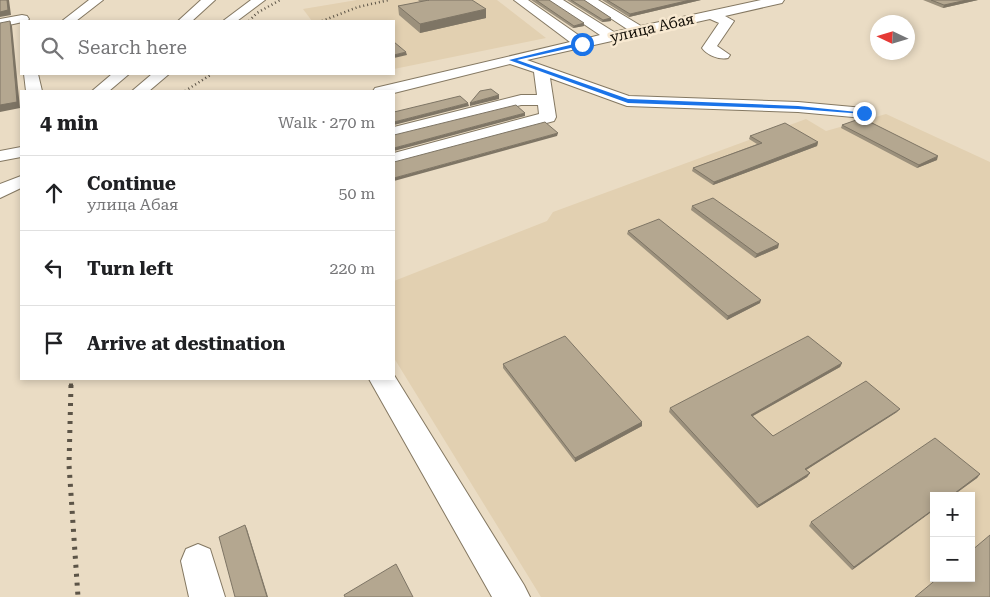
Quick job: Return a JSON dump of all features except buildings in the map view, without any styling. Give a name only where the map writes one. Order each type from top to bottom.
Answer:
[{"type":"street","points":[[69,20],[97,0]]},
{"type":"street","points":[[185,20],[209,0]]},
{"type":"street","points":[[230,20],[260,0]]},
{"type":"street","points":[[520,0],[582,44]]},
{"type":"street","points":[[554,0],[612,37]]},
{"type":"street","points":[[589,0],[638,31]]},
{"type":"street","name":"улица Абая","points":[[385,90],[778,0]]},
{"type":"street","points":[[712,15],[727,21],[709,48],[723,55]]},
{"type":"street","points":[[0,23],[22,17]]},
{"type":"street","points":[[511,60],[628,101],[798,107],[864,113]]},
{"type":"street","points":[[395,159],[548,117],[541,70]]},
{"type":"street","points":[[31,75],[34,90]]},
{"type":"street","points":[[101,90],[120,75]]},
{"type":"street","points":[[141,90],[160,75]]},
{"type":"street","points":[[395,132],[521,100],[545,100]]},
{"type":"street","points":[[0,156],[20,152]]},
{"type":"street","points":[[0,192],[20,182]]},
{"type":"street","points":[[383,380],[512,597]]},
{"type":"street","points":[[198,561],[207,597]]},
{"type":"shaded area","points":[[357,0],[497,0],[546,38],[395,69],[395,20],[311,20],[303,9]]},
{"type":"shaded area","points":[[886,114],[990,162],[990,597],[541,597],[395,360],[395,281],[547,221],[553,212],[806,119],[826,131]]},
{"type":"railway","points":[[250,20],[257,13],[280,0]]},
{"type":"railway","points":[[325,20],[358,7],[389,0]]},
{"type":"railway","points":[[187,90],[210,75]]},
{"type":"railway","points":[[71,380],[71,385]]},
{"type":"railway","points":[[71,385],[69,465],[78,597]]},
{"type":"route","points":[[582,44],[511,60],[628,101],[665,104],[798,107],[864,113]]}]
